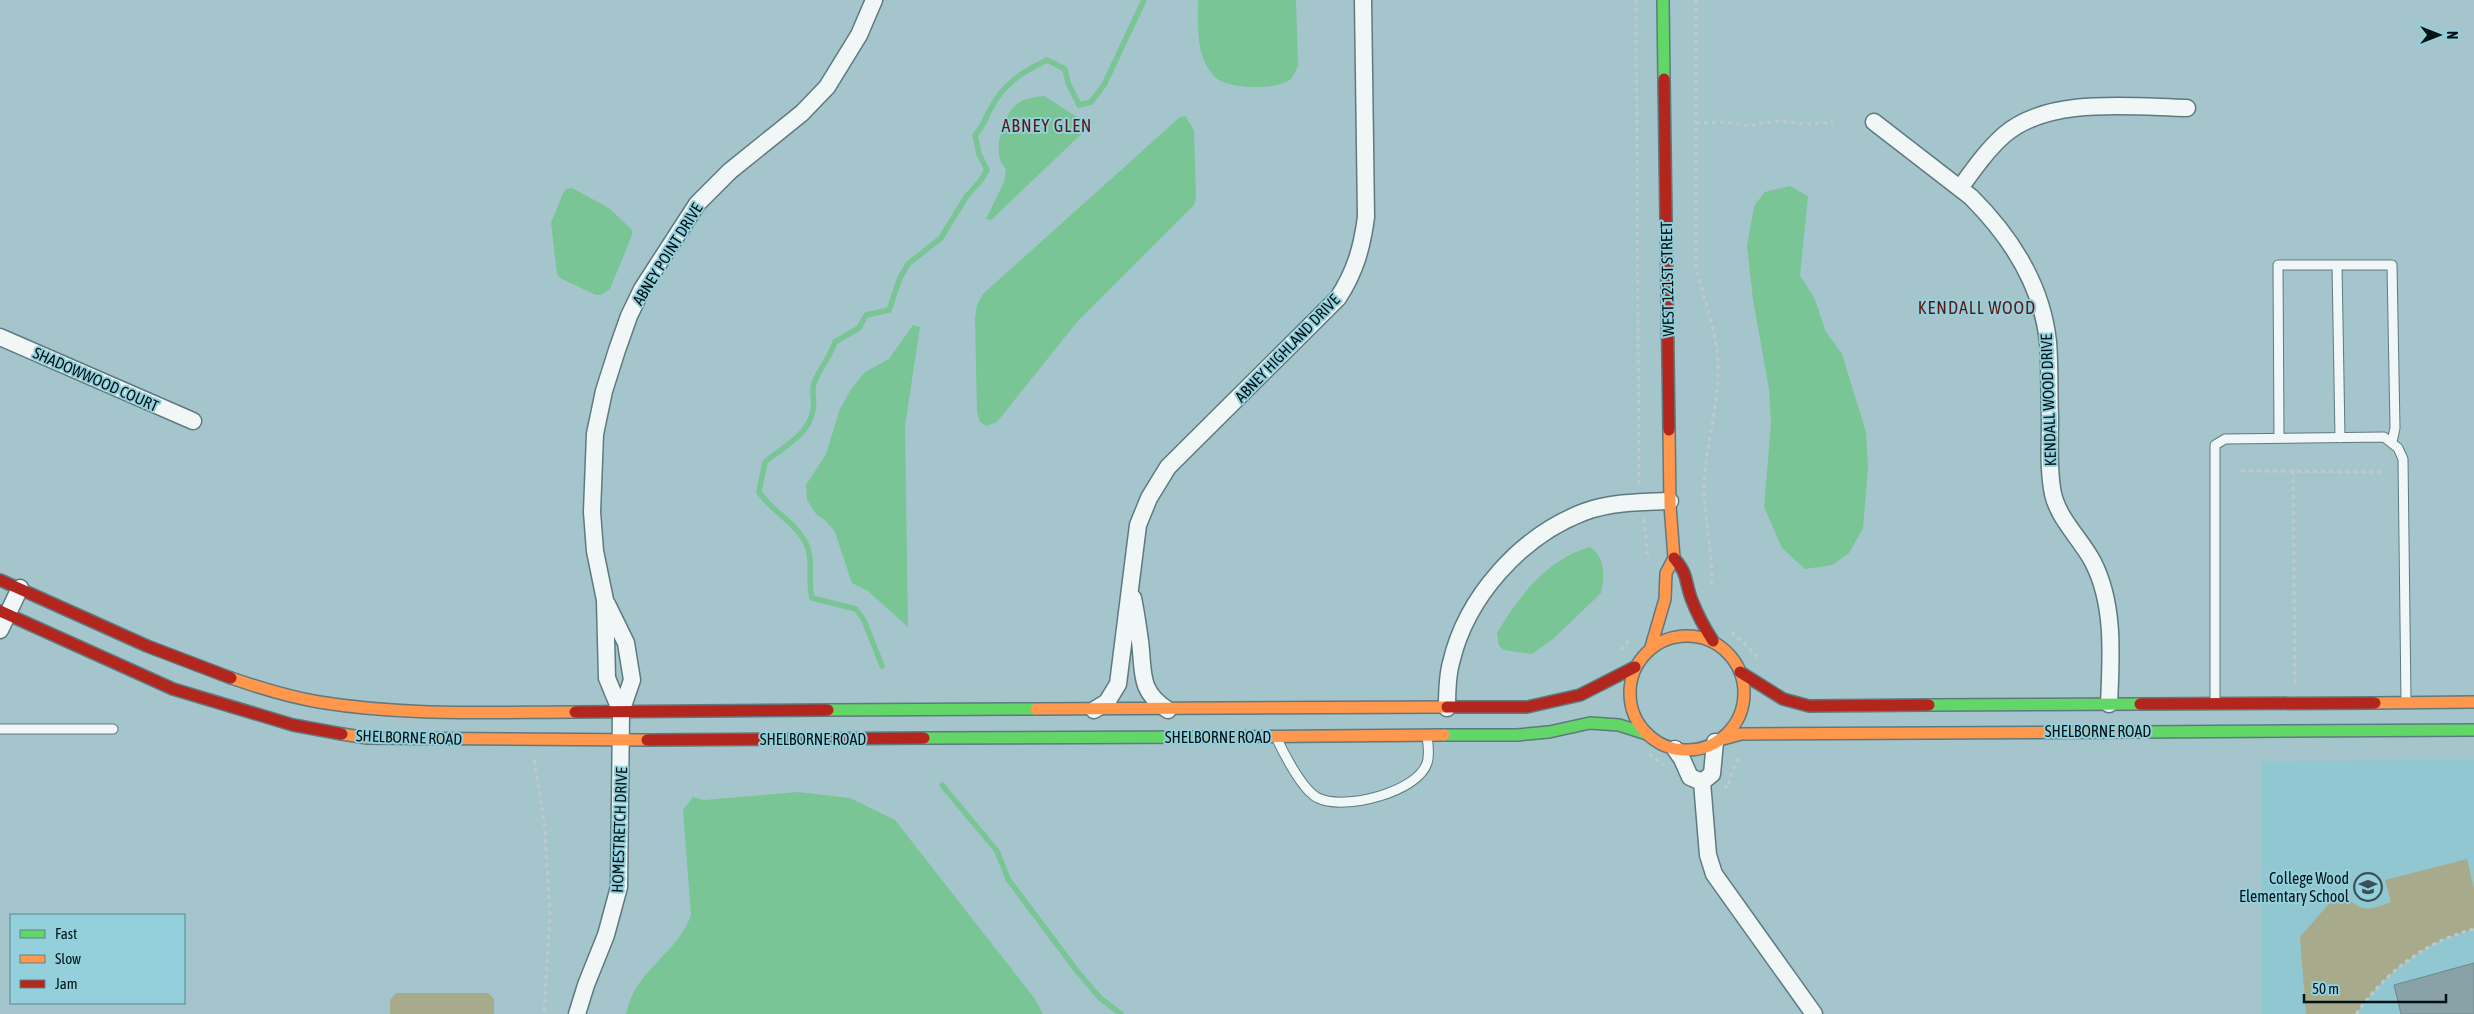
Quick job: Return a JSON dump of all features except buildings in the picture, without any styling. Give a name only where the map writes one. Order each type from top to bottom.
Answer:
[{"type":"street","name":"ABNEY POINT DRIVE","points":[[621,727],[607,678],[605,600],[595,551],[592,512],[594,443],[604,391],[629,316],[642,289],[697,204],[730,171],[802,113],[827,87],[859,35],[874,0]]},
{"type":"street","name":"ABNEY HIGHLAND DRIVE","points":[[1094,710],[1107,702],[1118,684],[1130,576],[1138,525],[1149,498],[1168,467],[1338,298],[1350,280],[1357,262],[1363,246],[1366,217],[1363,0]]},
{"type":"street","name":"WEST 121ST STREET","points":[[1651,647],[1665,599],[1666,573],[1674,558],[1670,501],[1663,0]]},
{"type":"street","points":[[1960,188],[1978,164],[2005,134],[2034,118],[2080,107],[2187,108]]},
{"type":"street","name":"KENDALL WOOD DRIVE","points":[[1874,122],[1960,188],[1984,210],[2012,246],[2028,272],[2039,304],[2048,340],[2053,493],[2063,517],[2093,562],[2107,605],[2110,643],[2109,704]]},
{"type":"street","name":"SHADOWWOOD COURT","points":[[0,336],[193,421]]},
{"type":"street","points":[[1447,708],[1450,665],[1461,629],[1482,594],[1509,562],[1542,535],[1584,512],[1642,502],[1670,501]]},
{"type":"street","name":"WEST 121ST STREET","points":[[1674,558],[1685,571],[1699,619],[1713,641]]},
{"type":"street","name":"ABNEY HIGHLAND DRIVE","points":[[1130,576],[1140,642],[1142,676],[1154,701],[1169,710]]},
{"type":"street","name":"SHELBORNE ROAD","points":[[0,580],[180,660],[237,681],[300,698],[337,705],[396,711],[621,727],[1276,737],[1517,735],[1549,732],[1590,723],[1619,725],[1647,734]]},
{"type":"street","points":[[0,630],[3,613],[20,588]]},
{"type":"street","name":"ABNEY POINT DRIVE","points":[[605,600],[626,643],[632,680],[621,727]]},
{"type":"street","name":"SHELBORNE ROAD","points":[[3,613],[173,689],[206,700],[302,727],[367,738],[392,739],[621,727],[1094,710],[1527,707],[1548,704],[1580,695],[1635,667]]},
{"type":"street","points":[[1702,782],[1712,774],[1719,741],[1736,722],[1743,705],[1743,683],[1740,672],[1725,650],[1713,641],[1698,636],[1673,636],[1651,647],[1635,667],[1629,688],[1633,713],[1647,734],[1664,746],[1675,749],[1691,750],[1719,741]]},
{"type":"street","name":"SHELBORNE ROAD","points":[[1740,672],[1783,698],[1809,706],[2474,702]]},
{"type":"street","name":"HOMESTRETCH DRIVE","points":[[577,1014],[586,985],[606,935],[619,887],[621,727]]},
{"type":"street","name":"SHELBORNE ROAD","points":[[1719,741],[1741,734],[2474,730]]},
{"type":"street","points":[[1675,749],[1690,777],[1702,782]]},
{"type":"street","points":[[1702,782],[1708,855],[1714,874],[1814,1014]]},
{"type":"lane","points":[[2279,438],[2278,264],[2392,264],[2395,428],[2392,442]]},
{"type":"lane","points":[[2338,264],[2340,438]]},
{"type":"lane","points":[[2215,703],[2215,445],[2225,438],[2384,437],[2398,448],[2404,459],[2406,702]]},
{"type":"lane","points":[[0,729],[113,728]]},
{"type":"lane","points":[[1276,737],[1311,794],[1328,801],[1344,802],[1382,795],[1420,775],[1427,764],[1427,736]]},
{"type":"path","points":[[1636,0],[1640,345],[1638,477],[1648,568]]},
{"type":"path","points":[[1696,0],[1696,266],[1716,342],[1718,367],[1704,490],[1713,564],[1711,591]]},
{"type":"path","points":[[1696,123],[1725,122],[1748,126],[1777,121],[1809,124],[1834,122]]},
{"type":"path","points":[[2241,471],[2385,472]]},
{"type":"path","points":[[2293,471],[2295,686]]},
{"type":"path","points":[[1731,631],[1764,664]]},
{"type":"path","points":[[1618,653],[1631,638]]},
{"type":"path","points":[[1728,788],[1732,771],[1741,754]]},
{"type":"path","points":[[534,759],[544,821],[550,913],[544,1014]]},
{"type":"path","points":[[2356,1014],[2378,986],[2416,954],[2440,940],[2474,929]]},
{"type":"shaded area","points":[[1198,0],[1296,0],[1298,65],[1291,78],[1281,84],[1251,87],[1222,82],[1216,78],[1204,61],[1201,51],[1198,31]]},
{"type":"shaded area","points":[[1044,96],[1074,115],[1094,122],[991,220],[986,219],[1004,182],[1006,169],[1000,160],[999,145],[1005,121],[1013,108],[1020,102]]},
{"type":"shaded area","points":[[1186,116],[1194,131],[1196,197],[1194,205],[1077,322],[997,422],[986,426],[980,422],[977,412],[975,317],[977,305],[983,294],[1180,117]]},
{"type":"shaded area","points":[[1790,186],[1808,196],[1800,276],[1814,297],[1826,332],[1842,354],[1866,432],[1868,468],[1863,528],[1849,553],[1832,565],[1805,569],[1782,548],[1764,507],[1771,424],[1769,389],[1753,300],[1747,246],[1754,206],[1765,192]]},
{"type":"shaded area","points":[[572,188],[609,208],[632,230],[632,235],[610,289],[601,295],[596,295],[560,278],[557,274],[551,223],[563,193],[566,189]]},
{"type":"shaded area","points":[[913,325],[920,327],[905,426],[908,627],[868,591],[852,583],[835,532],[826,521],[816,514],[807,500],[806,485],[826,454],[840,409],[851,389],[865,372],[889,359]]},
{"type":"shaded area","points":[[1590,547],[1599,556],[1603,567],[1601,593],[1553,639],[1532,654],[1504,650],[1499,646],[1497,633],[1515,606],[1536,581],[1560,560]]},
{"type":"shaded area","name":"College Wood Elementary School","points":[[2474,760],[2474,1014],[2262,1014],[2262,761]]},
{"type":"shaded area","points":[[798,792],[850,798],[895,820],[1035,999],[1043,1014],[626,1014],[638,985],[676,941],[685,929],[691,915],[683,810],[693,797],[704,800]]},
{"type":"shaded area","points":[[2467,859],[2474,889],[2474,929],[2439,942],[2408,961],[2380,985],[2356,1014],[2306,1014],[2300,937],[2339,892],[2358,906],[2374,908],[2391,902],[2385,880]]},
{"type":"shaded area","points":[[396,993],[488,993],[494,999],[494,1014],[390,1014],[390,1000]]},
{"type":"waterway","points":[[882,666],[864,620],[856,609],[812,598],[810,561],[804,540],[794,527],[759,492],[765,462],[794,440],[811,419],[814,403],[814,383],[835,342],[859,328],[866,315],[889,310],[900,278],[908,264],[941,238],[966,197],[981,180],[987,170],[979,154],[975,135],[996,99],[1015,79],[1047,60],[1065,69],[1068,83],[1079,105],[1091,102],[1104,85],[1144,0]]},
{"type":"waterway","points":[[942,785],[997,851],[1008,879],[1077,971],[1100,998],[1121,1014]]},
{"type":"traffic: fast","points":[[1663,0],[1664,79]]},
{"type":"traffic: fast","points":[[1929,705],[2140,704]]},
{"type":"traffic: fast","points":[[828,710],[1036,709]]},
{"type":"traffic: fast","points":[[1444,735],[1517,735],[1549,732],[1590,723],[1619,725],[1647,734]]},
{"type":"traffic: fast","points":[[2139,732],[2474,730]]},
{"type":"traffic: fast","points":[[924,738],[1198,737]]},
{"type":"traffic: slow","points":[[1651,647],[1665,599],[1666,573],[1674,558],[1670,505],[1669,430]]},
{"type":"traffic: slow","points":[[1687,636],[1709,640],[1728,652],[1740,671],[1744,693],[1740,715],[1728,734],[1709,746],[1687,750],[1665,746],[1646,734],[1634,715],[1630,693],[1634,671],[1646,652],[1665,640],[1687,636]]},
{"type":"traffic: slow","points":[[231,678],[297,698],[351,706],[447,712],[575,712]]},
{"type":"traffic: slow","points":[[2375,703],[2474,702]]},
{"type":"traffic: slow","points":[[1036,709],[1447,707]]},
{"type":"traffic: slow","points":[[1723,739],[1741,734],[2139,732]]},
{"type":"traffic: slow","points":[[342,734],[367,738],[647,740]]},
{"type":"traffic: slow","points":[[1198,737],[1444,735]]},
{"type":"traffic: jam","points":[[1664,79],[1669,430]]},
{"type":"traffic: jam","points":[[1674,558],[1684,573],[1693,604],[1713,641]]},
{"type":"traffic: jam","points":[[0,580],[147,646],[231,678]]},
{"type":"traffic: jam","points":[[0,611],[173,689],[293,725],[342,734]]},
{"type":"traffic: jam","points":[[1447,707],[1527,707],[1580,695],[1635,667]]},
{"type":"traffic: jam","points":[[1740,672],[1783,699],[1809,706],[1929,705]]},
{"type":"traffic: jam","points":[[2140,704],[2375,703]]},
{"type":"traffic: jam","points":[[575,712],[828,710]]},
{"type":"traffic: jam","points":[[647,740],[924,738]]},
{"type":"place","name":"College Wood Elementary School","points":[[2368,887]]},
{"type":"district","name":"ABNEY GLEN","points":[[1047,125]]},
{"type":"district","name":"KENDALL WOOD","points":[[1977,307]]}]
